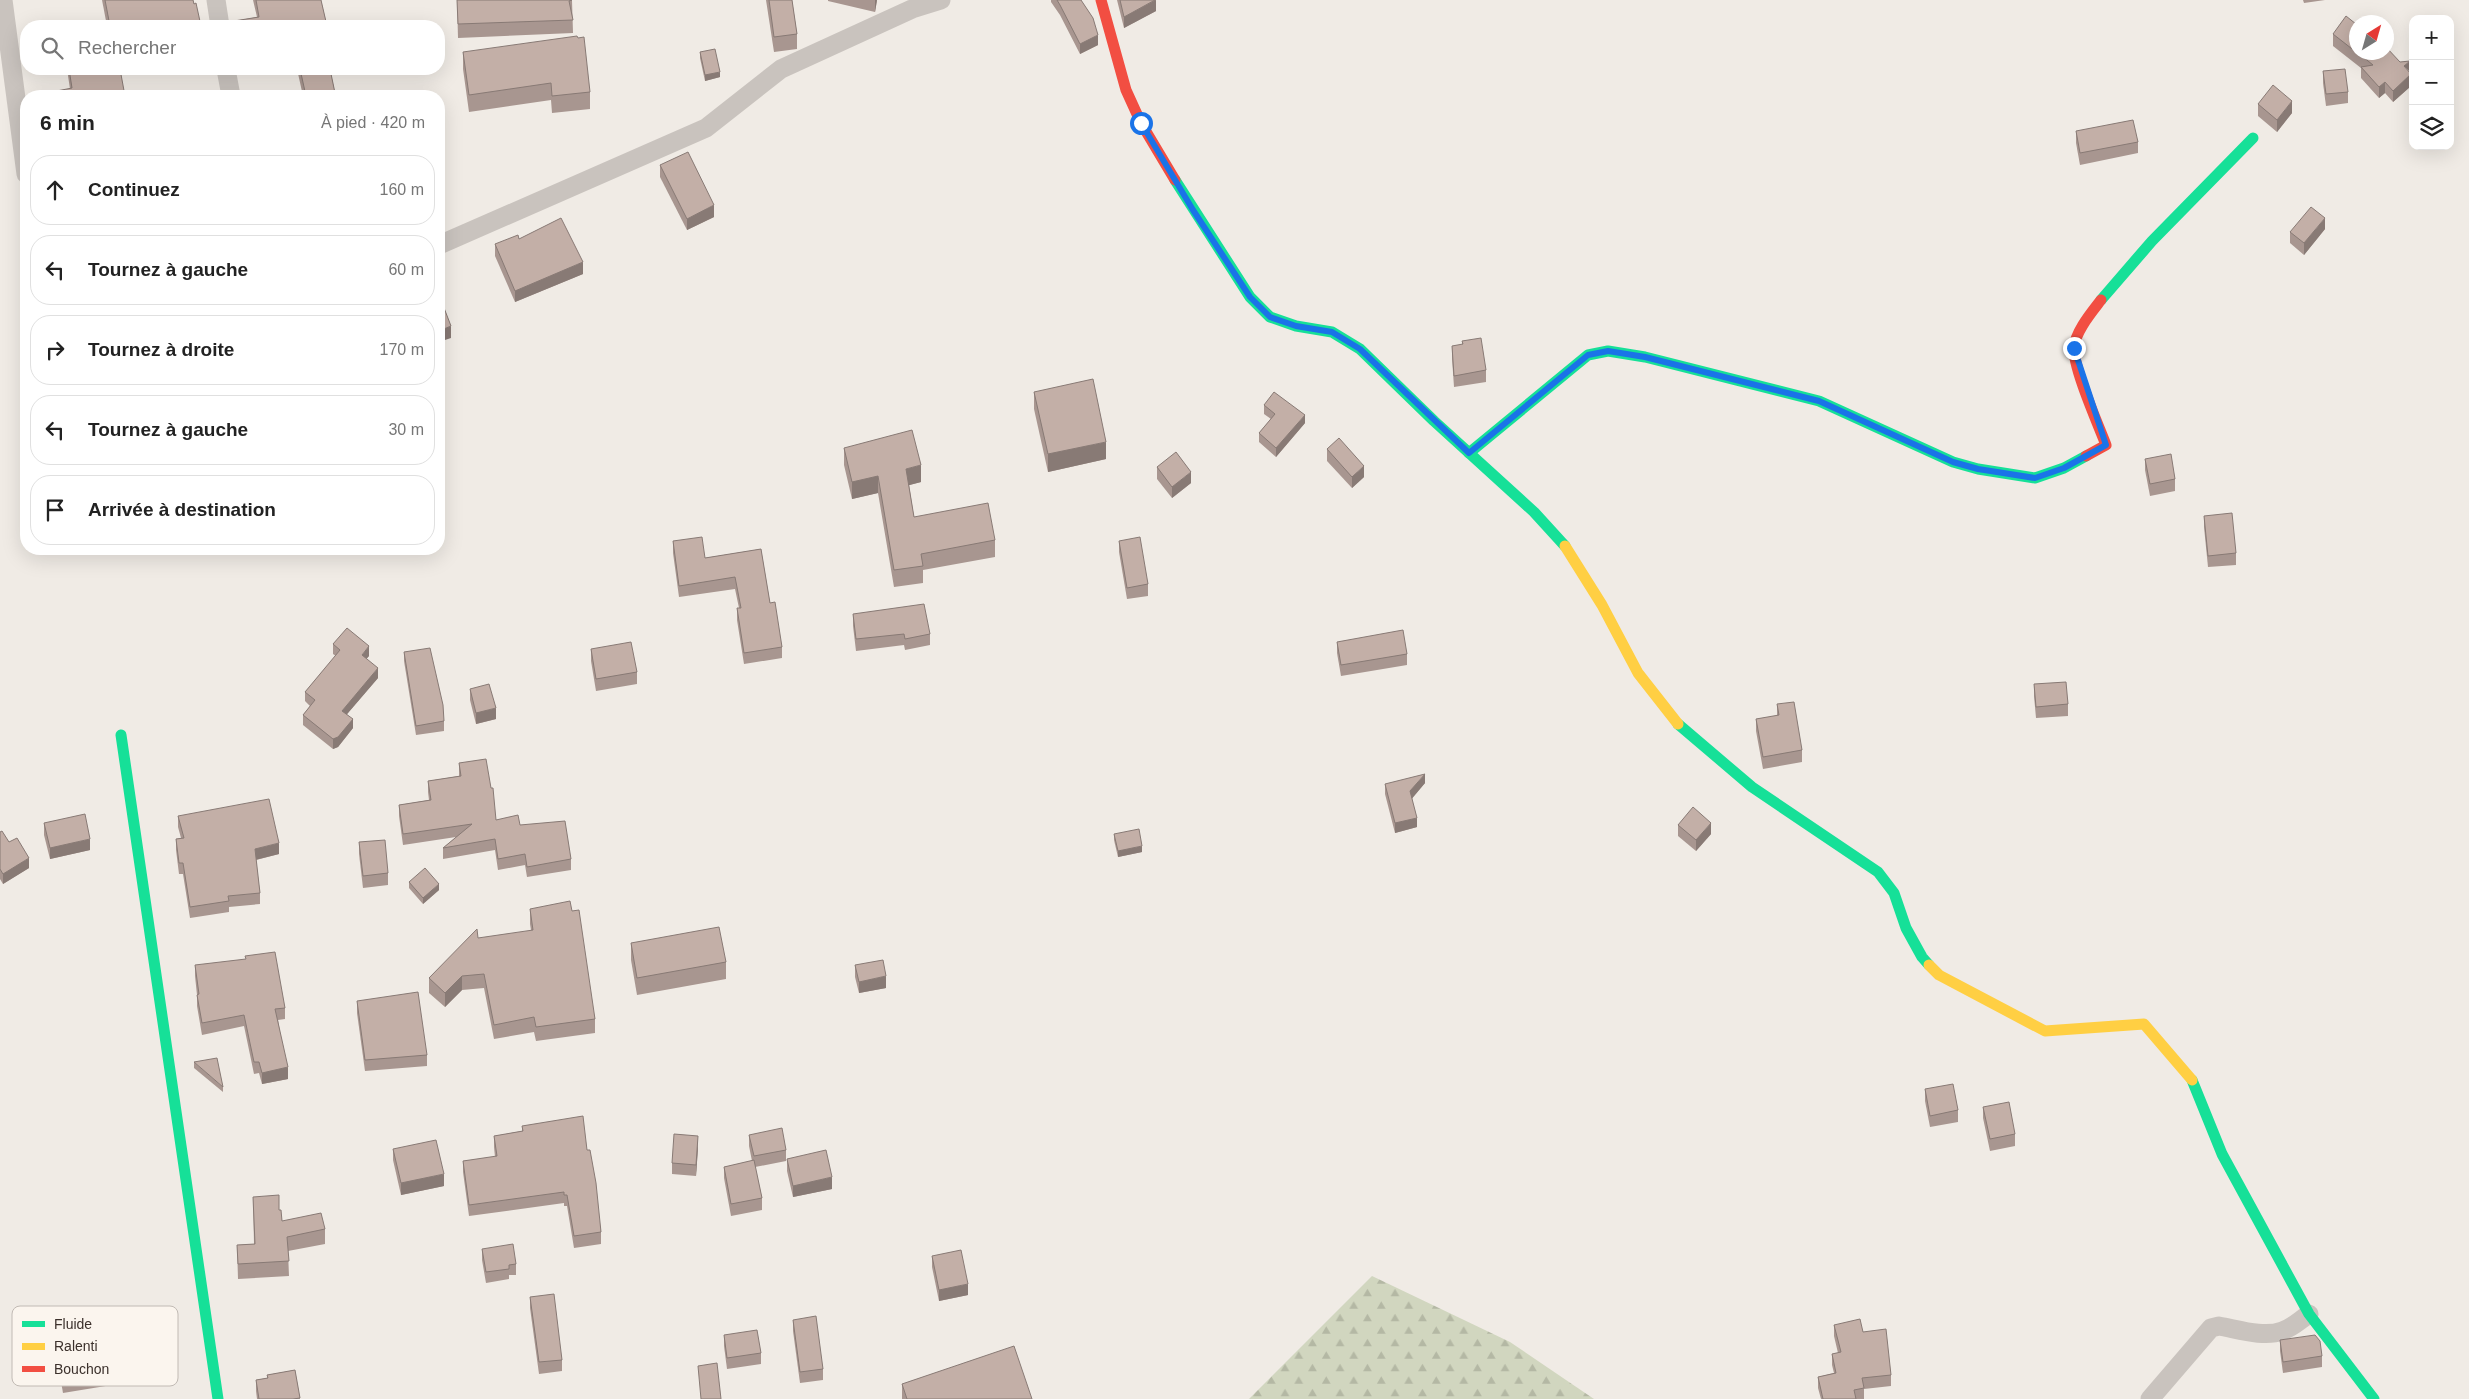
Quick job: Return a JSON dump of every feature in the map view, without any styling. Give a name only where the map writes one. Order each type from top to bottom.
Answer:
[{"type":"street","points":[[3,0],[20,129]]},
{"type":"street","points":[[216,0],[219,20]]},
{"type":"street","points":[[445,242],[706,128],[781,69],[912,9],[941,0]]},
{"type":"street","points":[[1101,0],[1126,90],[1141,123],[1193,210],[1250,297],[1270,317],[1296,326],[1332,332],[1360,349],[1534,512],[1564,545],[1602,605],[1638,673],[1682,729],[1752,787],[1878,872],[1894,893],[1906,928],[1922,957],[1940,975],[2045,1031],[2144,1024],[2192,1080],[2222,1154],[2309,1314],[2374,1399]]},
{"type":"street","points":[[227,75],[230,90]]},
{"type":"street","points":[[1469,453],[1588,355],[1608,351],[1645,357],[1819,401],[1953,462],[1978,469],[2035,478],[2064,468],[2106,445],[2074,348],[2080,328],[2105,292],[2253,138]]},
{"type":"street","points":[[121,735],[218,1399]]},
{"type":"street","points":[[2150,1399],[2211,1328],[2219,1326],[2270,1334],[2292,1326],[2309,1314]]},
{"type":"green space","points":[[1372,1276],[1510,1342],[1594,1399],[1249,1399]]},
{"type":"building","points":[[105,0],[193,0],[194,4],[196,3],[200,20],[109,20]]},
{"type":"building","points":[[256,0],[321,0],[326,20],[240,20],[259,17]]},
{"type":"building","points":[[457,0],[572,0],[569,1],[573,20],[458,24]]},
{"type":"building","points":[[769,0],[792,0],[797,34],[774,37]]},
{"type":"building","points":[[1057,0],[1081,0],[1093,18],[1098,35],[1080,44]]},
{"type":"building","points":[[1120,0],[1155,0],[1124,17]]},
{"type":"building","points":[[2346,16],[2349,18],[2349,47],[2333,34]]},
{"type":"building","points":[[577,36],[578,38],[584,37],[590,92],[552,96],[551,83],[469,95],[463,52]]},
{"type":"building","points":[[715,49],[720,72],[705,75],[700,52]]},
{"type":"building","points":[[2394,56],[2400,62],[2409,61],[2404,66],[2409,72],[2409,76],[2393,91],[2385,82],[2379,87],[2361,67],[2373,65],[2367,60],[2394,60]]},
{"type":"building","points":[[2345,69],[2348,92],[2326,94],[2323,71]]},
{"type":"building","points":[[70,75],[121,75],[124,90],[62,90],[72,88]]},
{"type":"building","points":[[301,75],[331,75],[334,90],[305,90]]},
{"type":"building","points":[[2273,85],[2292,101],[2277,120],[2258,104]]},
{"type":"building","points":[[2133,120],[2138,142],[2080,153],[2076,131]]},
{"type":"building","points":[[688,152],[714,205],[687,219],[660,165]]},
{"type":"building","points":[[2311,207],[2325,218],[2304,243],[2290,232]]},
{"type":"building","points":[[561,218],[583,262],[515,291],[495,244],[518,235],[519,239]]},
{"type":"building","points":[[445,310],[451,326],[445,328]]},
{"type":"building","points":[[1481,338],[1486,370],[1454,376],[1452,346],[1463,344],[1462,341]]},
{"type":"building","points":[[1093,379],[1106,442],[1048,454],[1034,392]]},
{"type":"building","points":[[1274,392],[1305,415],[1276,448],[1259,433],[1275,414],[1264,405]]},
{"type":"building","points":[[912,430],[921,465],[906,469],[914,517],[988,503],[995,540],[921,554],[923,566],[894,570],[878,476],[852,482],[844,448]]},
{"type":"building","points":[[1339,438],[1364,466],[1352,477],[1327,449]]},
{"type":"building","points":[[1176,452],[1191,472],[1172,487],[1157,467]]},
{"type":"building","points":[[2171,454],[2175,479],[2150,484],[2145,459]]},
{"type":"building","points":[[2232,513],[2236,553],[2208,556],[2204,516]]},
{"type":"building","points":[[702,537],[705,558],[761,549],[770,603],[775,602],[782,647],[744,653],[737,608],[741,608],[735,577],[679,586],[673,541]]},
{"type":"building","points":[[1140,537],[1148,584],[1127,588],[1119,541]]},
{"type":"building","points":[[924,604],[930,634],[905,639],[904,634],[856,639],[853,614]]},
{"type":"building","points":[[347,628],[369,646],[362,655],[378,668],[342,711],[353,719],[338,737],[333,739],[303,715],[315,700],[305,692],[340,650],[333,644]]},
{"type":"building","points":[[1403,630],[1407,654],[1341,665],[1337,642]]},
{"type":"building","points":[[631,642],[637,672],[596,679],[591,649]]},
{"type":"building","points":[[430,648],[443,705],[444,721],[416,726],[404,652]]},
{"type":"building","points":[[2066,682],[2068,704],[2036,707],[2034,684]]},
{"type":"building","points":[[489,684],[496,708],[476,713],[470,689]]},
{"type":"building","points":[[1794,702],[1802,750],[1763,757],[1756,719],[1779,715],[1777,704]]},
{"type":"building","points":[[486,759],[491,788],[493,788],[496,820],[518,815],[520,825],[565,821],[571,859],[527,867],[525,854],[498,859],[495,839],[443,848],[472,824],[403,834],[399,805],[431,800],[428,781],[461,776],[459,763]]},
{"type":"building","points":[[1425,774],[1410,791],[1417,818],[1395,823],[1385,784]]},
{"type":"building","points":[[269,799],[279,843],[255,849],[260,893],[228,896],[229,901],[190,907],[183,863],[179,863],[176,839],[184,838],[178,816]]},
{"type":"building","points":[[1693,807],[1711,823],[1696,840],[1678,825]]},
{"type":"building","points":[[85,814],[90,839],[50,848],[44,823]]},
{"type":"building","points":[[1139,829],[1142,846],[1118,851],[1114,834]]},
{"type":"building","points":[[2,831],[9,842],[17,838],[29,858],[3,874],[0,869],[0,832]]},
{"type":"building","points":[[385,840],[388,873],[363,876],[359,842]]},
{"type":"building","points":[[425,868],[439,884],[423,898],[409,882]]},
{"type":"building","points":[[570,901],[572,911],[579,910],[595,1019],[536,1027],[534,1017],[494,1025],[484,974],[462,976],[445,993],[429,978],[477,929],[478,938],[533,930],[530,909]]},
{"type":"building","points":[[719,927],[726,962],[637,978],[631,943]]},
{"type":"building","points":[[275,952],[285,1008],[275,1009],[288,1067],[262,1073],[259,1062],[254,1062],[244,1015],[202,1023],[197,995],[199,994],[195,965],[246,959],[245,956]]},
{"type":"building","points":[[883,960],[886,976],[859,982],[855,965]]},
{"type":"building","points":[[418,992],[427,1055],[365,1060],[357,1001]]},
{"type":"building","points":[[217,1058],[223,1087],[194,1062]]},
{"type":"building","points":[[1953,1084],[1958,1110],[1930,1116],[1925,1089]]},
{"type":"building","points":[[2009,1102],[2015,1134],[1990,1139],[1983,1107]]},
{"type":"building","points":[[583,1116],[587,1150],[590,1150],[596,1183],[601,1232],[574,1236],[567,1195],[564,1195],[564,1192],[469,1205],[463,1161],[497,1156],[494,1136],[523,1131],[522,1126]]},
{"type":"building","points":[[782,1128],[786,1150],[754,1156],[749,1135]]},
{"type":"building","points":[[674,1134],[698,1136],[696,1165],[672,1163]]},
{"type":"building","points":[[436,1140],[444,1174],[401,1183],[393,1149]]},
{"type":"building","points":[[826,1150],[832,1177],[793,1186],[787,1159]]},
{"type":"building","points":[[754,1160],[762,1198],[731,1204],[724,1167]]},
{"type":"building","points":[[279,1195],[279,1210],[281,1210],[282,1221],[321,1213],[325,1229],[287,1237],[289,1261],[238,1264],[237,1245],[255,1244],[253,1197]]},
{"type":"building","points":[[513,1244],[516,1264],[509,1265],[509,1269],[486,1272],[482,1249]]},
{"type":"building","points":[[961,1250],[968,1284],[939,1290],[932,1256]]},
{"type":"building","points":[[554,1294],[562,1360],[539,1362],[530,1297]]},
{"type":"building","points":[[816,1316],[823,1369],[800,1372],[793,1320]]},
{"type":"building","points":[[1860,1319],[1863,1332],[1886,1329],[1891,1375],[1862,1378],[1864,1388],[1854,1390],[1856,1399],[1823,1399],[1818,1377],[1836,1373],[1832,1354],[1841,1352],[1834,1325]]},
{"type":"building","points":[[757,1330],[761,1353],[727,1358],[724,1335]]},
{"type":"building","points":[[2315,1335],[2320,1341],[2322,1356],[2283,1362],[2280,1340]]},
{"type":"building","points":[[1014,1346],[1032,1399],[907,1399],[902,1384]]},
{"type":"building","points":[[717,1363],[721,1399],[701,1399],[698,1366]]},
{"type":"building","points":[[295,1370],[300,1398],[259,1399],[256,1380],[268,1378],[267,1375]]},
{"type":"traffic: fast","points":[[2101,300],[2152,241],[2253,138]]},
{"type":"traffic: fast","points":[[1175,180],[1250,297],[1270,317],[1296,326],[1332,332],[1360,349],[1434,421],[1534,512],[1565,546]]},
{"type":"traffic: fast","points":[[1469,453],[1588,355],[1608,351],[1645,357],[1819,401],[1953,462],[1978,469],[2035,478],[2064,468],[2086,456]]},
{"type":"traffic: fast","points":[[1678,724],[1752,787],[1878,872],[1894,893],[1906,928],[1922,957],[1929,965]]},
{"type":"traffic: fast","points":[[121,735],[218,1399]]},
{"type":"traffic: fast","points":[[2192,1080],[2222,1154],[2309,1314],[2374,1399]]},
{"type":"traffic: slow","points":[[1565,546],[1602,605],[1638,673],[1678,724]]},
{"type":"traffic: slow","points":[[1929,965],[1939,975],[2045,1031],[2144,1024],[2192,1080]]},
{"type":"traffic: jam","points":[[1101,0],[1126,90],[1141,123],[1175,180]]},
{"type":"traffic: jam","points":[[2086,456],[2106,445],[2077,369],[2074,348],[2080,329],[2101,300]]},
{"type":"route","points":[[1141,123],[1193,210],[1250,297],[1270,317],[1296,326],[1332,332],[1360,349],[1469,453],[1588,355],[1608,351],[1645,357],[1819,401],[1953,462],[1978,469],[2035,478],[2064,468],[2106,445],[2074,348]]}]
